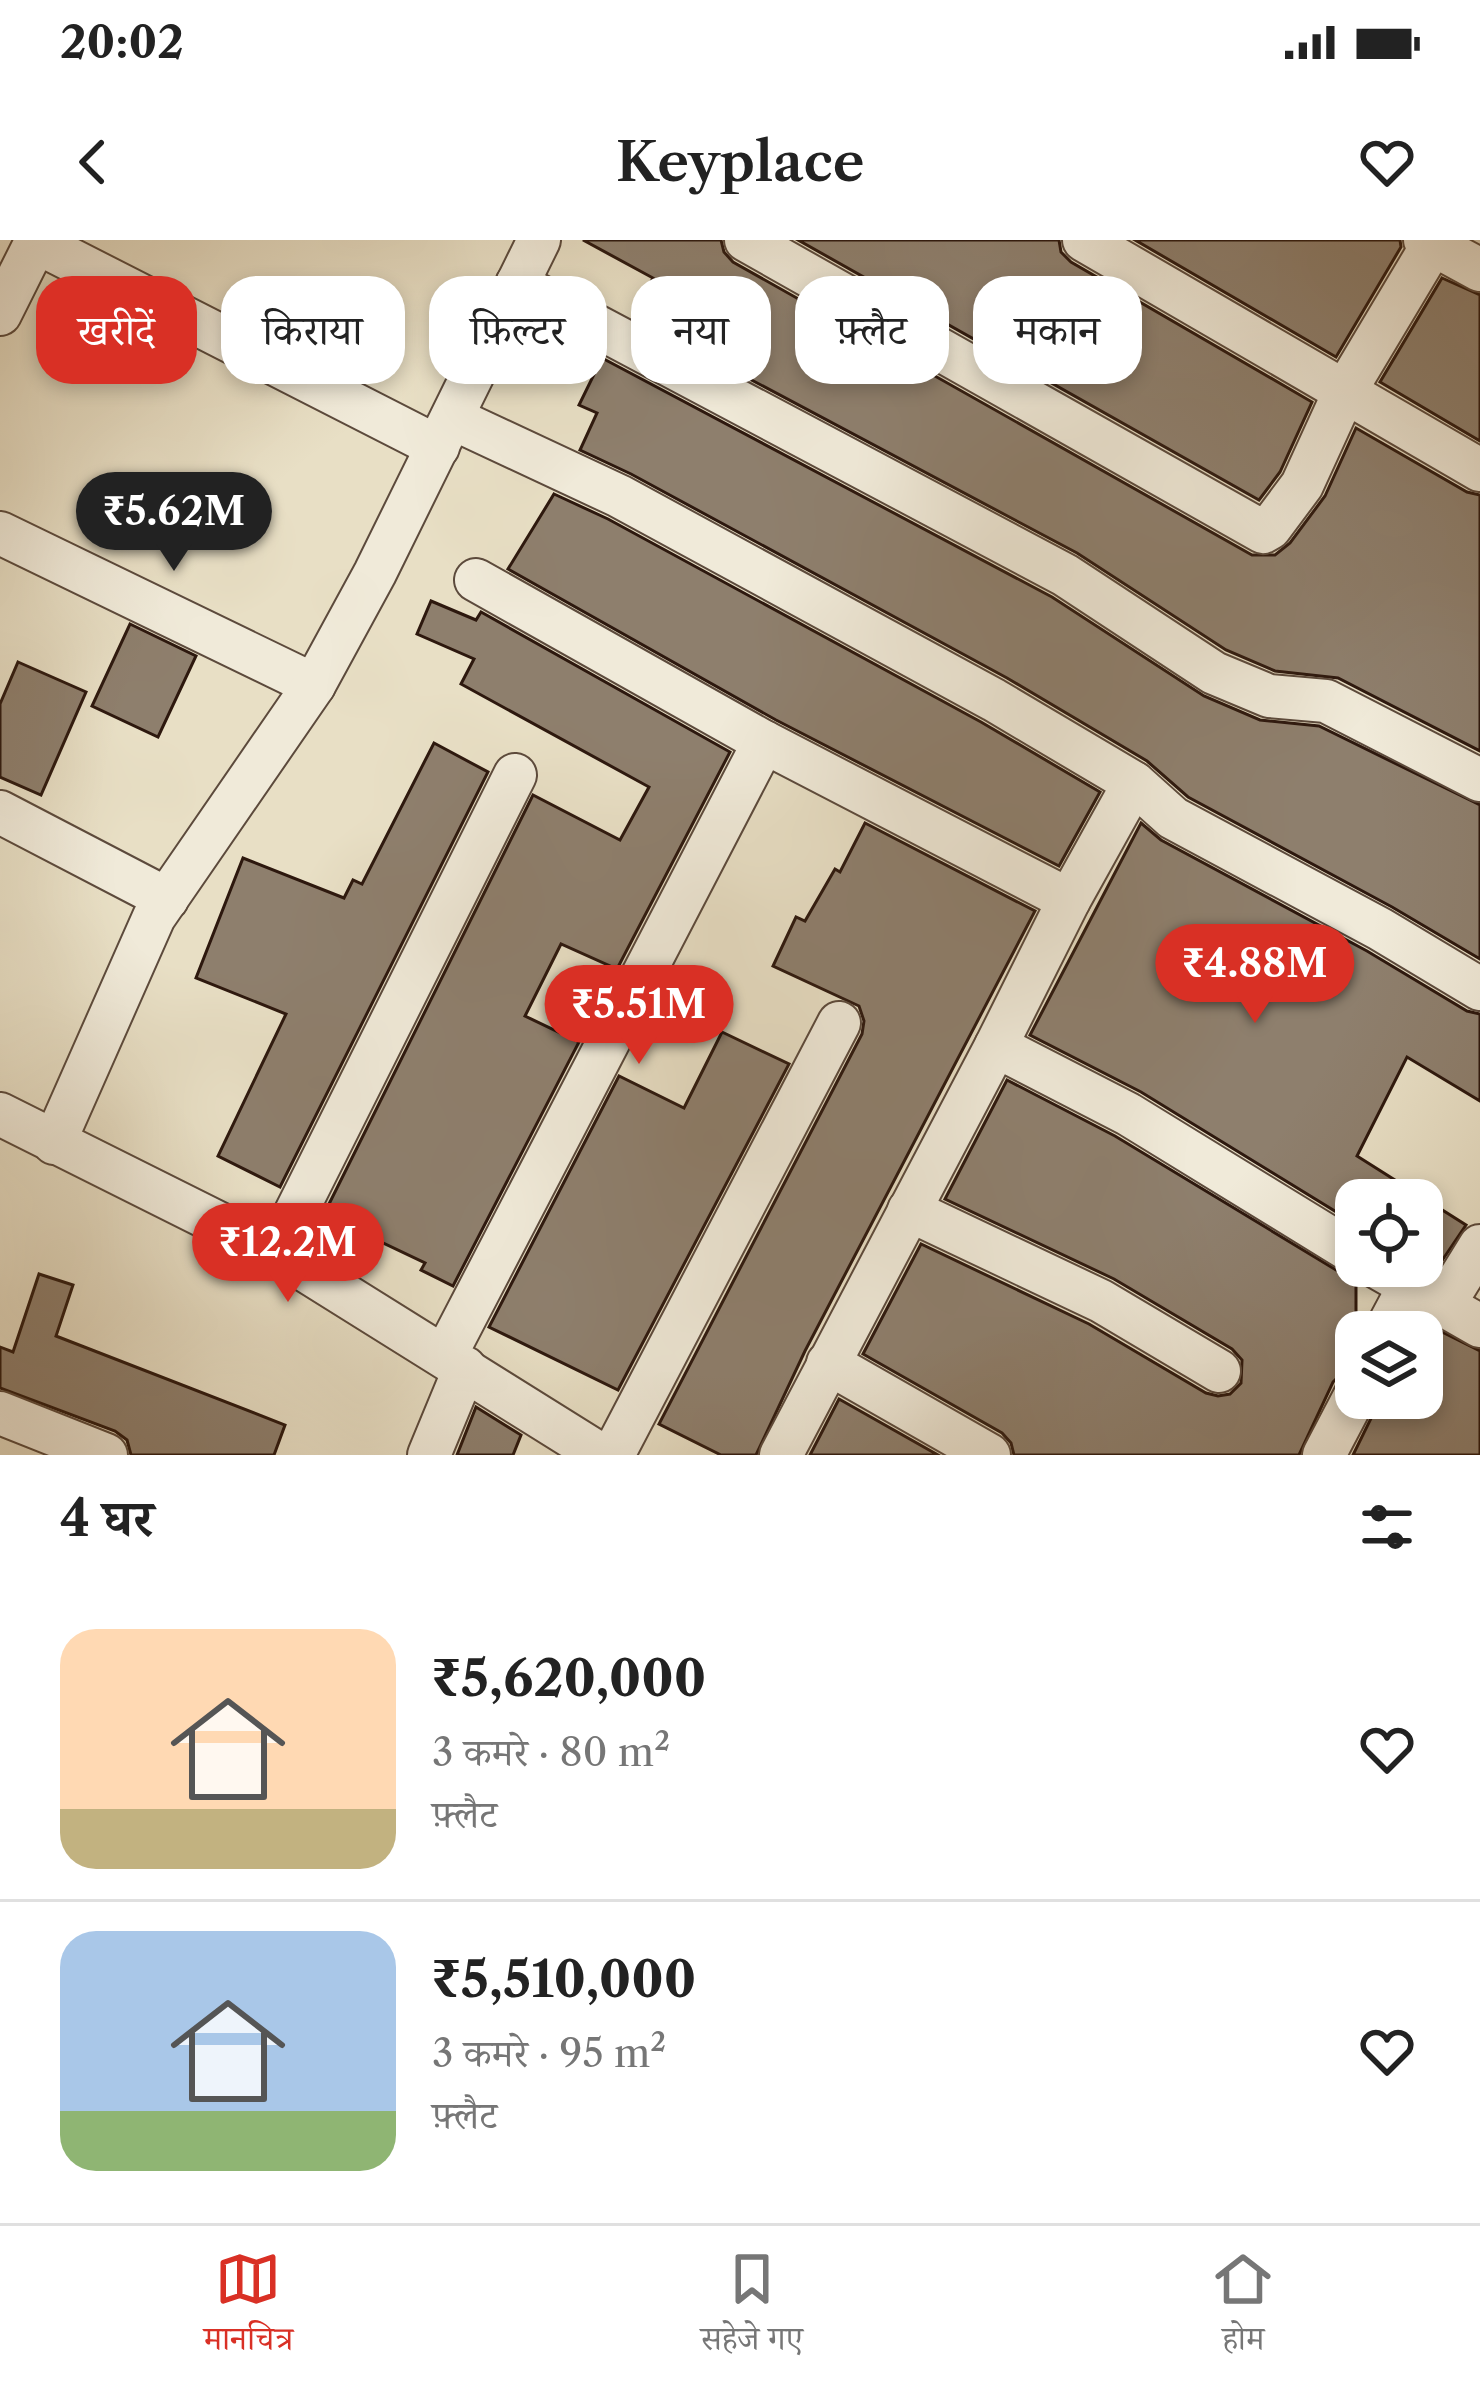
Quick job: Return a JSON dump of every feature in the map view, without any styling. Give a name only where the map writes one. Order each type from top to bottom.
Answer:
[{"type":"street","points":[[521,276],[539,240]]},
{"type":"street","points":[[746,240],[1030,398],[1255,531],[1270,528],[1302,485],[1344,393],[1429,242],[1480,270]]},
{"type":"street","points":[[1084,240],[1480,470]]},
{"type":"street","points":[[0,314],[37,241],[445,432],[619,496],[994,700],[1134,783],[1173,818],[1380,928],[1480,989]]},
{"type":"street","points":[[607,332],[1065,575],[1214,673],[1269,696],[1326,701],[1480,780]]},
{"type":"street","points":[[54,1143],[154,917],[314,685],[468,384]]},
{"type":"street","points":[[0,533],[314,685]]},
{"type":"street","points":[[476,580],[764,742],[1069,900]]},
{"type":"street","points":[[429,1455],[455,1362],[764,742]]},
{"type":"street","points":[[276,1252],[514,775]]},
{"type":"street","points":[[781,1455],[1134,783]]},
{"type":"street","points":[[0,812],[167,899]]},
{"type":"street","points":[[613,1455],[839,1023]]},
{"type":"street","points":[[997,1046],[1129,1114],[1335,1241]]},
{"type":"street","points":[[0,1114],[276,1252],[601,1455]]},
{"type":"street","points":[[909,1210],[1101,1301],[1219,1371]]},
{"type":"street","points":[[1427,1296],[1480,1246]]},
{"type":"street","points":[[828,1363],[989,1455]]},
{"type":"street","points":[[0,1413],[106,1455]]},
{"type":"street","points":[[1324,1455],[1343,1419]]},
{"type":"building","points":[[583,240],[721,240],[733,262],[758,276],[649,276]]},
{"type":"building","points":[[798,240],[1059,240],[1061,252],[1071,262],[1095,276],[973,276],[973,339],[949,325],[949,276],[862,276]]},
{"type":"building","points":[[1135,240],[1400,240],[1401,247],[1336,357]]},
{"type":"building","points":[[1442,278],[1480,295],[1480,441],[1380,382]]},
{"type":"building","points":[[771,283],[795,297],[795,384],[949,384],[1252,555],[1275,555],[1290,543],[1325,496],[1356,428],[1480,495],[1480,751],[1338,678],[1275,671],[1226,650],[1077,553],[759,384],[771,384]]},
{"type":"building","points":[[1142,303],[1312,402],[1280,472],[1259,500],[1053,384],[1142,384]]},
{"type":"building","points":[[607,361],[631,373],[631,384],[651,384],[1052,597],[1204,696],[1260,720],[1319,726],[1480,805],[1480,959],[1188,797],[1147,761],[1007,678],[580,450],[597,413],[579,405],[589,384],[607,384]]},
{"type":"building","points":[[554,494],[981,722],[1100,792],[1059,866],[776,720],[508,569]]},
{"type":"building","points":[[431,601],[476,620],[481,612],[730,752],[617,969],[561,944],[525,1016],[579,1042],[453,1286],[421,1270],[425,1263],[335,1220],[338,1215],[326,1210],[533,795],[620,840],[649,787],[461,684],[474,659],[417,634]]},
{"type":"building","points":[[130,624],[196,656],[158,737],[92,706]]},
{"type":"building","points":[[18,662],[86,692],[41,795],[0,777],[0,704]]},
{"type":"building","points":[[434,743],[488,772],[280,1187],[218,1156],[286,1014],[196,978],[243,858],[344,898],[353,880],[362,884]]},
{"type":"building","points":[[865,823],[1035,911],[805,1351],[756,1455],[721,1455],[659,1424],[862,1034],[859,1006],[773,966],[796,917],[805,921],[835,869],[840,872]]},
{"type":"building","points":[[1141,823],[1161,840],[1480,1014],[1480,1101],[1407,1057],[1357,1156],[1393,1179],[1335,1179],[1335,1211],[1141,1092],[1030,1035]]},
{"type":"building","points":[[722,1032],[789,1064],[618,1390],[489,1327],[619,1076],[684,1108]]},
{"type":"building","points":[[1007,1080],[1115,1136],[1335,1269],[1335,1287],[1356,1287],[1356,1311],[1335,1311],[1335,1380],[1299,1455],[1014,1455],[1002,1433],[863,1354],[921,1244],[1089,1324],[1206,1393],[1230,1394],[1241,1383],[1242,1360],[1232,1349],[1114,1279],[945,1199]]},
{"type":"building","points":[[1443,1210],[1466,1225],[1443,1259]]},
{"type":"building","points":[[39,1274],[73,1285],[56,1336],[285,1425],[274,1455],[131,1455],[127,1440],[115,1431],[0,1388],[0,1347],[13,1352]]},
{"type":"building","points":[[1443,1332],[1480,1351],[1480,1455],[1353,1455],[1371,1419],[1443,1419]]},
{"type":"building","points":[[839,1399],[938,1455],[810,1455]]},
{"type":"building","points":[[476,1407],[521,1435],[513,1455],[457,1455]]}]
